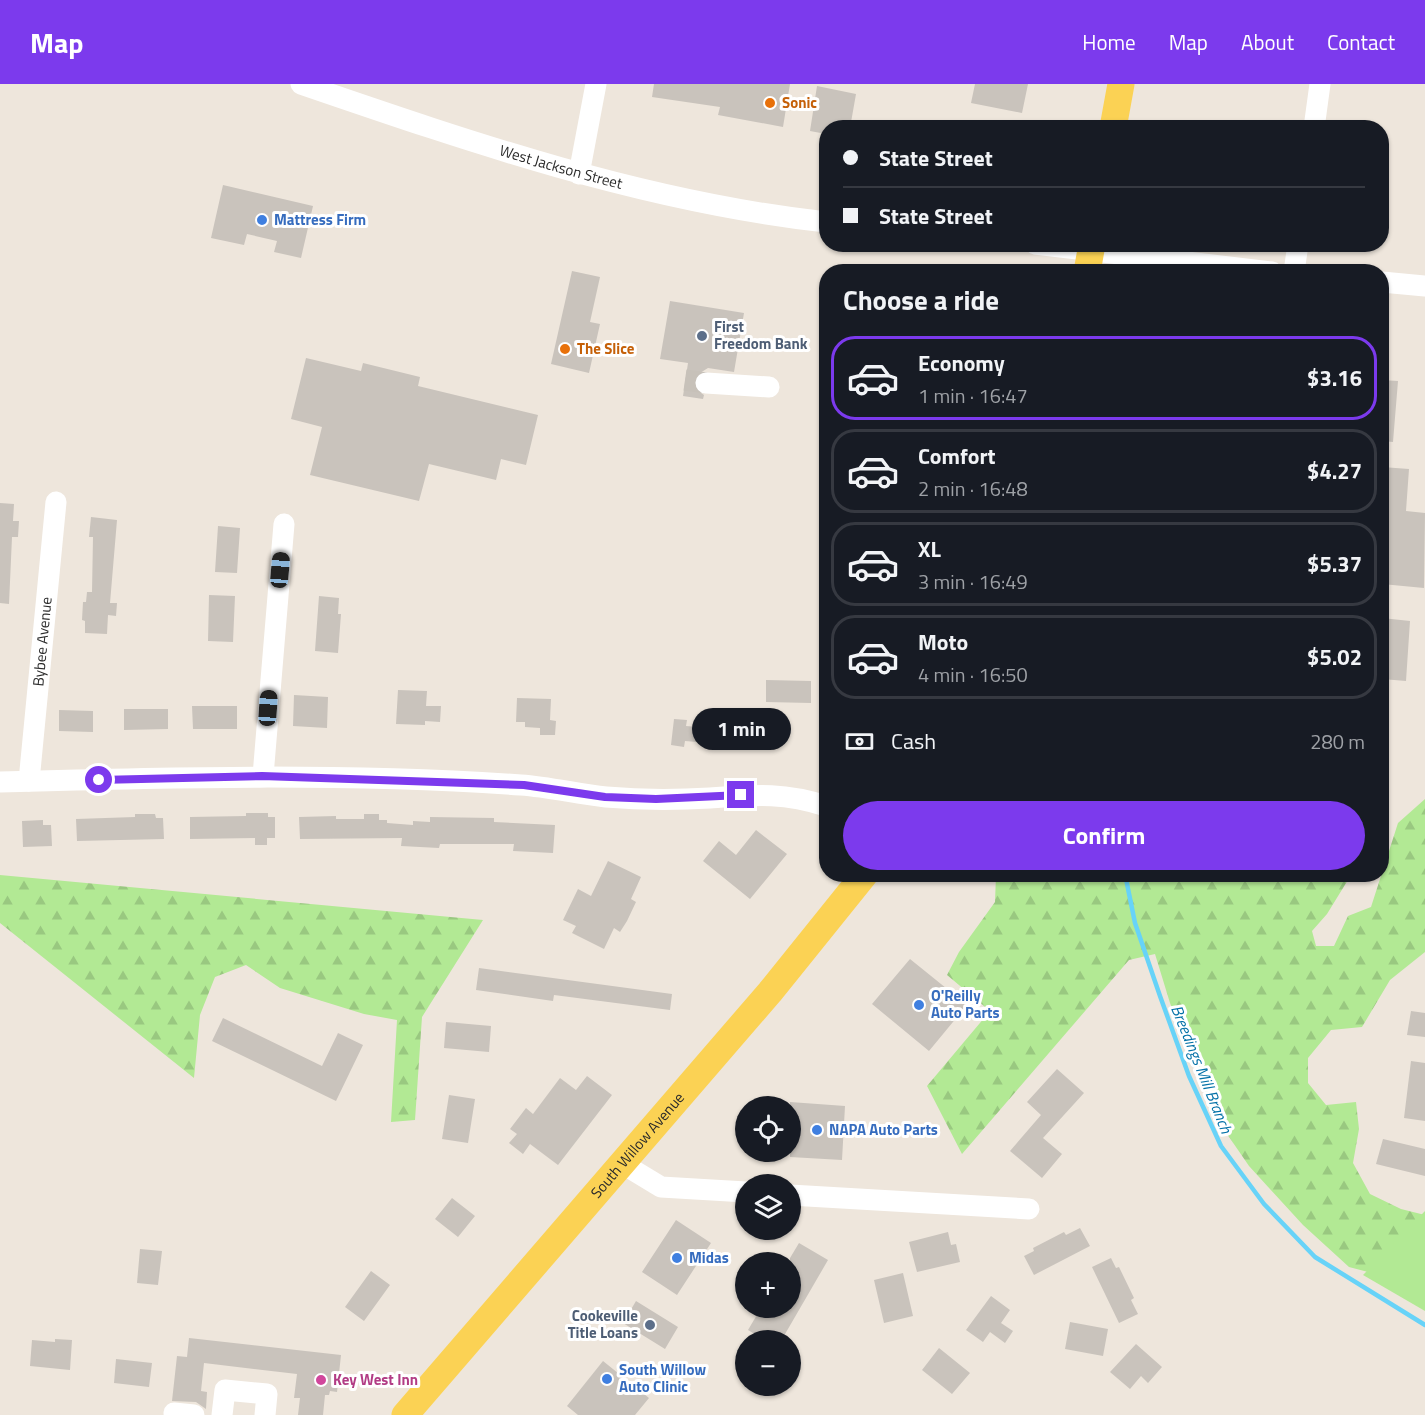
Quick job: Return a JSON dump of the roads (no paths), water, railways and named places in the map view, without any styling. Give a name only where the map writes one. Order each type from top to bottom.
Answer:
[{"type":"main road","points":[[1114,120],[1121,84]]},
{"type":"main road","name":"South Willow Avenue","points":[[405,1415],[770,992],[859,882]]},
{"type":"street","name":"West Jackson Street","points":[[301,84],[467,141],[579,174],[696,201],[819,221]]},
{"type":"street","points":[[579,174],[596,84]]},
{"type":"street","points":[[1315,120],[1320,84]]},
{"type":"street","points":[[1072,252],[1090,256],[1181,264]]},
{"type":"street","points":[[1389,283],[1425,286]]},
{"type":"street","points":[[706,383],[769,387]]},
{"type":"street","name":"Bybee Avenue","points":[[29,781],[56,502]]},
{"type":"street","points":[[262,776],[284,524]]},
{"type":"street","points":[[0,782],[262,776],[524,785],[605,797],[656,799],[709,798],[757,793],[805,799],[819,804]]},
{"type":"street","points":[[623,1164],[661,1187],[735,1191]]},
{"type":"street","points":[[801,1196],[1029,1209]]},
{"type":"street","points":[[222,1415],[225,1390],[267,1394],[265,1415]]},
{"type":"waterway","name":"Breedings Mill Branch","points":[[1127,882],[1135,923],[1160,996],[1189,1076],[1221,1146],[1264,1204],[1315,1257],[1425,1325]]},
{"type":"tunnel","points":[[685,380],[706,383]]},
{"type":"place","name":"Sonic","points":[[770,103]]},
{"type":"place","name":"Mattress Firm","points":[[262,220]]},
{"type":"place","name":"First Freedom Bank","points":[[702,336]]},
{"type":"place","name":"The Slice","points":[[565,349]]},
{"type":"place","name":"O'Reilly Auto Parts","points":[[919,1005]]},
{"type":"place","name":"NAPA Auto Parts","points":[[817,1130]]},
{"type":"place","name":"Midas","points":[[677,1258]]},
{"type":"place","name":"Cookeville Title Loans","points":[[650,1325]]},
{"type":"place","name":"South Willow Auto Clinic","points":[[607,1379]]},
{"type":"place","name":"Key West Inn","points":[[321,1380]]}]
